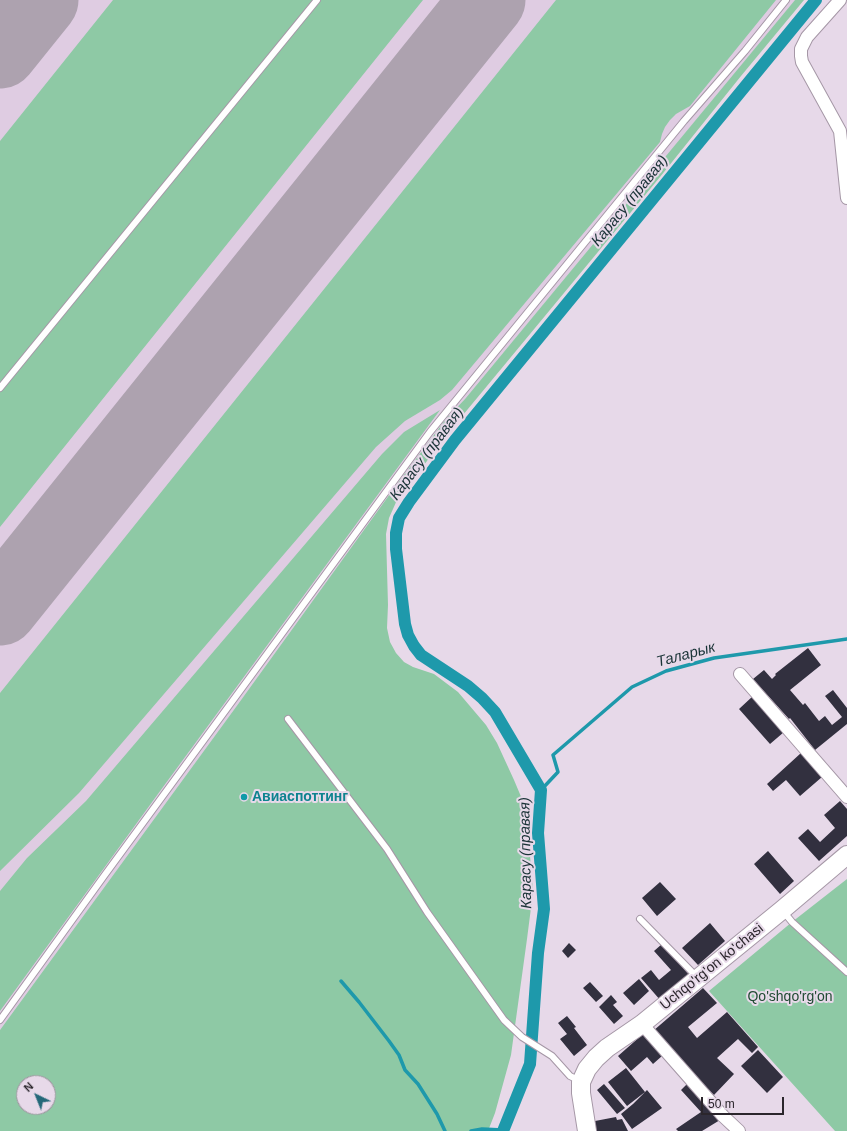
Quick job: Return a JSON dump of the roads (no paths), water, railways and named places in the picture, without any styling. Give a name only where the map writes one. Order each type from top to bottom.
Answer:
[{"type":"street","points":[[840,0],[807,37],[801,49],[802,62],[840,131],[847,198]]},
{"type":"street","points":[[740,674],[847,797]]},
{"type":"street","name":"Uchqo'rg'on ko'chasi","points":[[581,1082],[596,1058],[607,1048],[642,1024],[847,855]]},
{"type":"street","points":[[642,1024],[723,1116],[739,1131]]},
{"type":"street","points":[[581,1082],[581,1093],[587,1131]]},
{"type":"lane","points":[[0,388],[317,0]]},
{"type":"lane","points":[[0,1020],[108,870],[430,432],[684,121],[745,51],[786,0]]},
{"type":"lane","points":[[288,719],[387,849],[427,912],[504,1020],[522,1037],[552,1056],[570,1076],[581,1082]]},
{"type":"lane","points":[[782,910],[792,922],[847,972]]},
{"type":"lane","points":[[640,919],[698,978]]},
{"type":"waterway","name":"Карасу (правая)","points":[[503,1131],[530,1064],[538,953],[544,909],[538,833],[541,790],[495,712],[468,686],[421,655],[408,635],[405,624],[396,549],[396,533],[399,518],[409,502],[455,440],[816,0]]},
{"type":"waterway","name":"Таларык","points":[[541,790],[558,772],[553,755],[632,687],[666,671],[714,658],[847,639]]},
{"type":"waterway","points":[[341,981],[359,1002],[399,1055],[405,1070],[418,1084],[437,1114],[445,1131]]},
{"type":"waterway","points":[[471,1131],[482,1129],[503,1130]]},
{"type":"place","name":"Авиаспоттинг","points":[[244,797]]},
{"type":"park label","name":"Qo'shqo'rg'on","points":[[790,997]]}]
